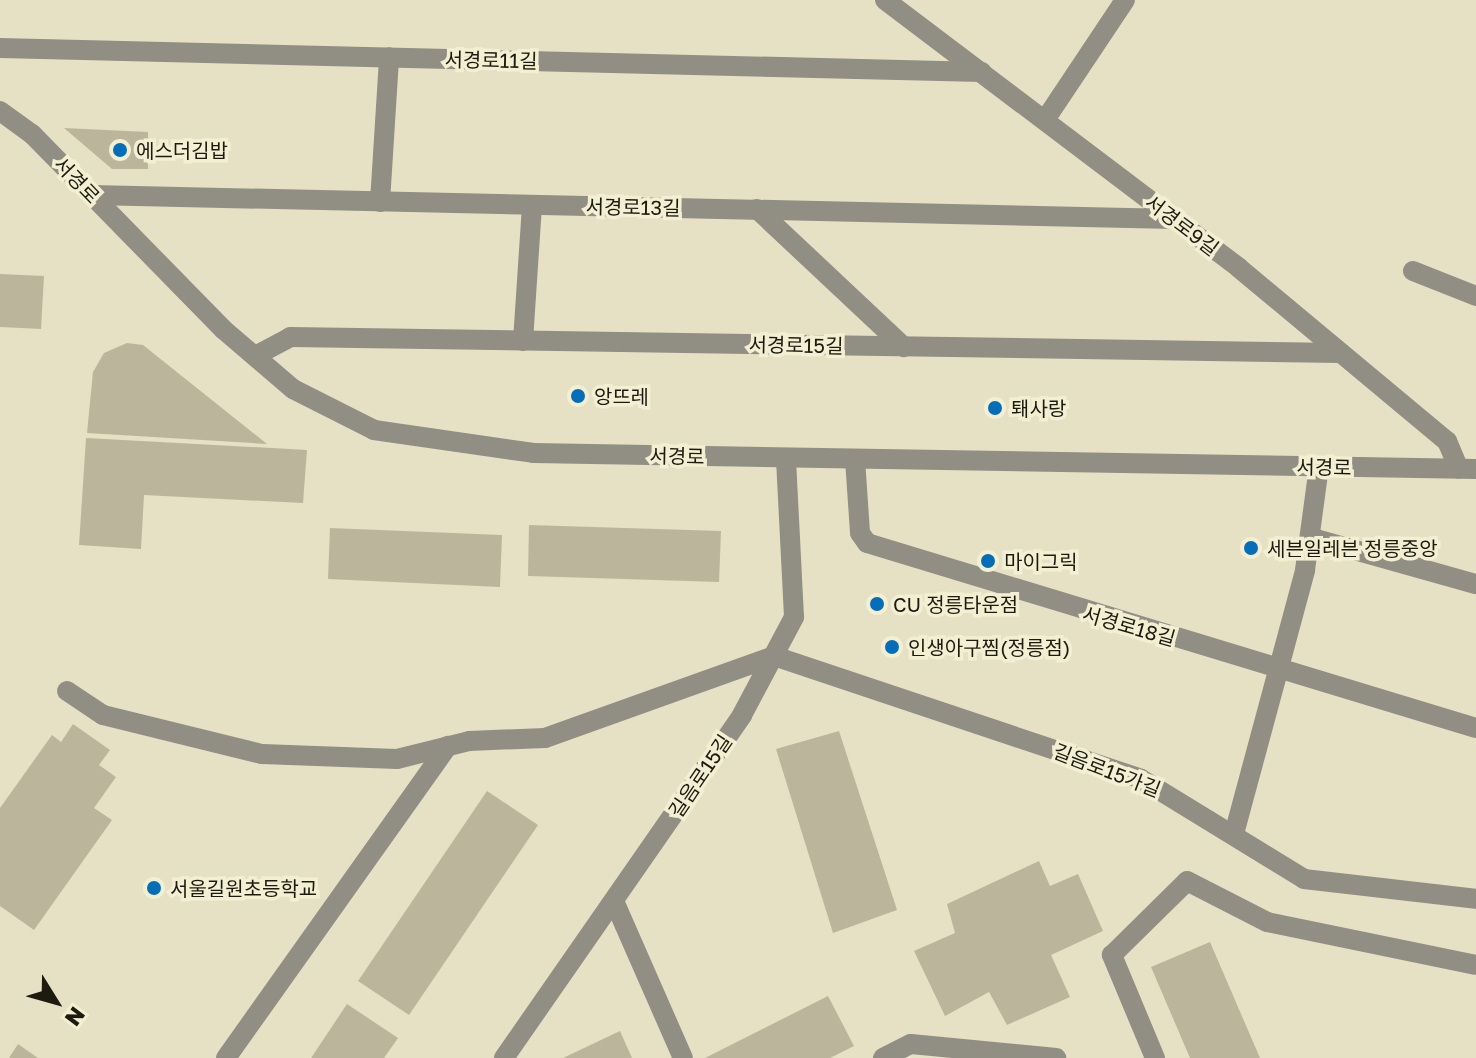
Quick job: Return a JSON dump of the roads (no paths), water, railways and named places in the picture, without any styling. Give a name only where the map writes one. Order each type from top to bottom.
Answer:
[{"type":"street","name":"서경로9길","points":[[885,0],[1174,219],[1341,353],[1447,441],[1467,469]]},
{"type":"street","points":[[1045,120],[1125,0]]},
{"type":"street","name":"서경로11길","points":[[0,48],[982,72]]},
{"type":"street","points":[[380,202],[389,57]]},
{"type":"street","name":"서경로","points":[[0,111],[32,134],[255,356],[293,389],[374,430],[533,453],[1467,469]]},
{"type":"street","name":"서경로13길","points":[[92,195],[1174,219]]},
{"type":"street","points":[[523,341],[532,205]]},
{"type":"street","points":[[757,209],[904,347]]},
{"type":"street","points":[[1413,271],[1476,296]]},
{"type":"street","name":"서경로15길","points":[[255,356],[290,337],[1341,353]]},
{"type":"street","name":"길음로15길","points":[[504,1058],[742,715],[794,617],[786,459]]},
{"type":"street","name":"서경로18길","points":[[855,459],[860,533],[867,543],[1476,728]]},
{"type":"street","points":[[1234,834],[1312,538],[1319,467]]},
{"type":"street","points":[[1312,538],[1476,584]]},
{"type":"street","points":[[67,691],[103,715],[262,754],[397,759],[448,746],[545,738],[774,656]]},
{"type":"street","name":"길음로15가길","points":[[774,656],[1141,779],[1304,879],[1476,899]]},
{"type":"street","points":[[226,1058],[448,746]]},
{"type":"street","points":[[1155,1058],[1112,955],[1187,881],[1267,922],[1476,965]]},
{"type":"street","points":[[614,901],[683,1058]]},
{"type":"street","points":[[883,1058],[911,1044],[1056,1058]]},
{"type":"place","name":"에스더김밥","points":[[120,150]]},
{"type":"place","name":"앙뜨레","points":[[578,396]]},
{"type":"place","name":"퇘사랑","points":[[995,408]]},
{"type":"place","name":"세븐일레븐 정릉중앙","points":[[1251,548]]},
{"type":"place","name":"마이그릭","points":[[988,561]]},
{"type":"place","name":"CU 정릉타운점","points":[[877,604]]},
{"type":"place","name":"인생아구찜(정릉점)","points":[[892,647]]},
{"type":"place","name":"서울길원초등학교","points":[[154,888]]}]
